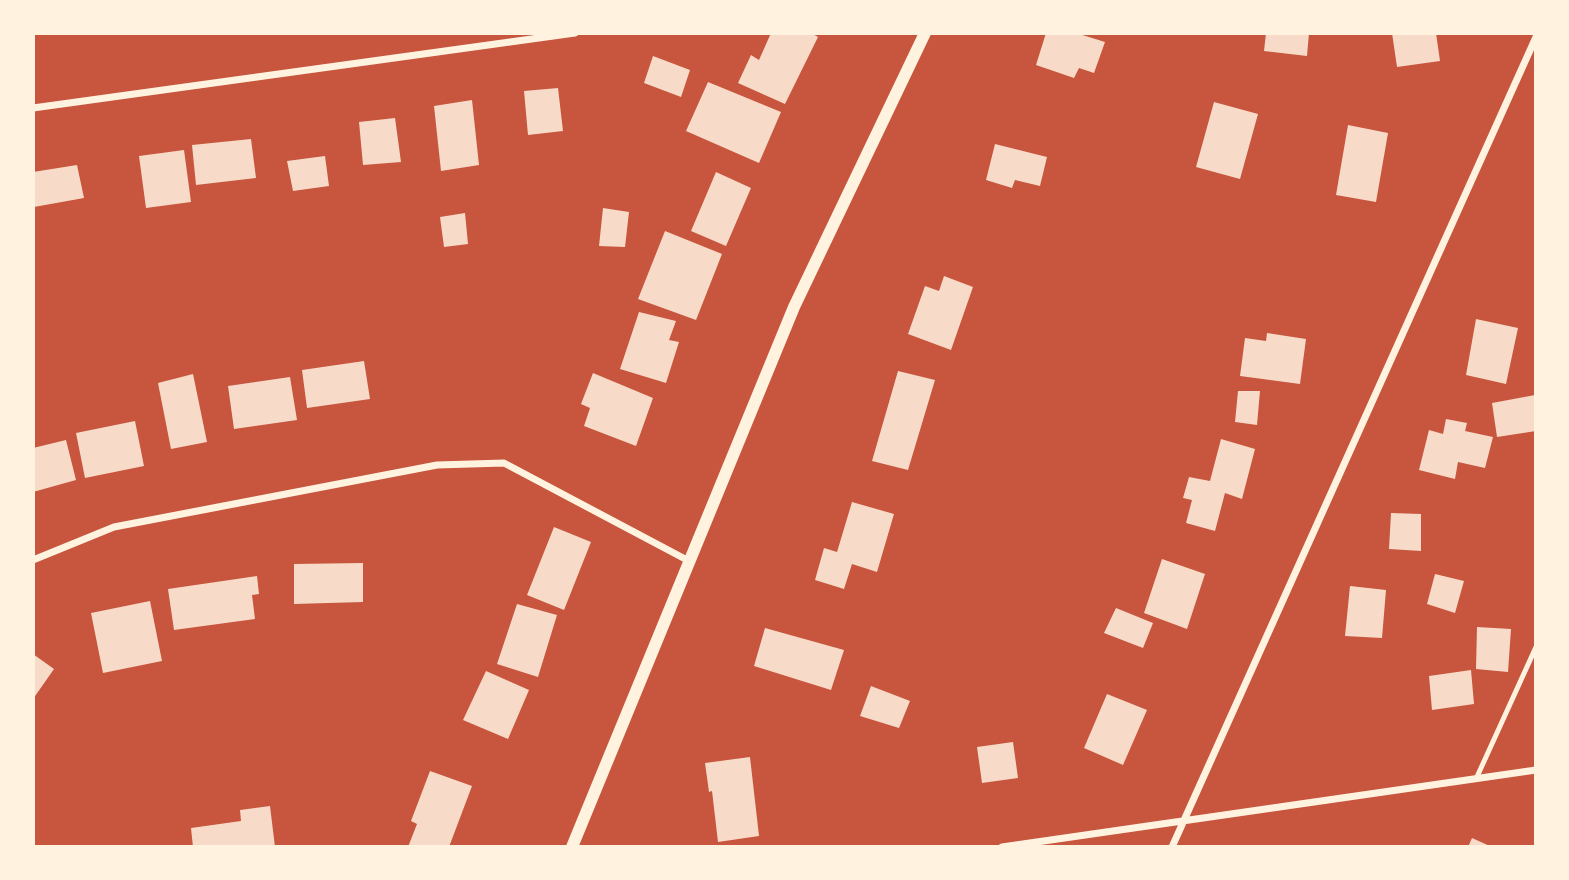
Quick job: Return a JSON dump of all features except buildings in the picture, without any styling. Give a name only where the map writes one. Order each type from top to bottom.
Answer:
[{"type":"street","points":[[33,108],[575,33]]},
{"type":"street","points":[[572,847],[794,307],[925,33]]},
{"type":"street","points":[[1172,847],[1536,37]]},
{"type":"street","points":[[33,560],[114,527],[437,465],[504,463],[689,561]]},
{"type":"street","points":[[1002,847],[1536,770]]},
{"type":"lane","points":[[1476,779],[1536,647]]}]
